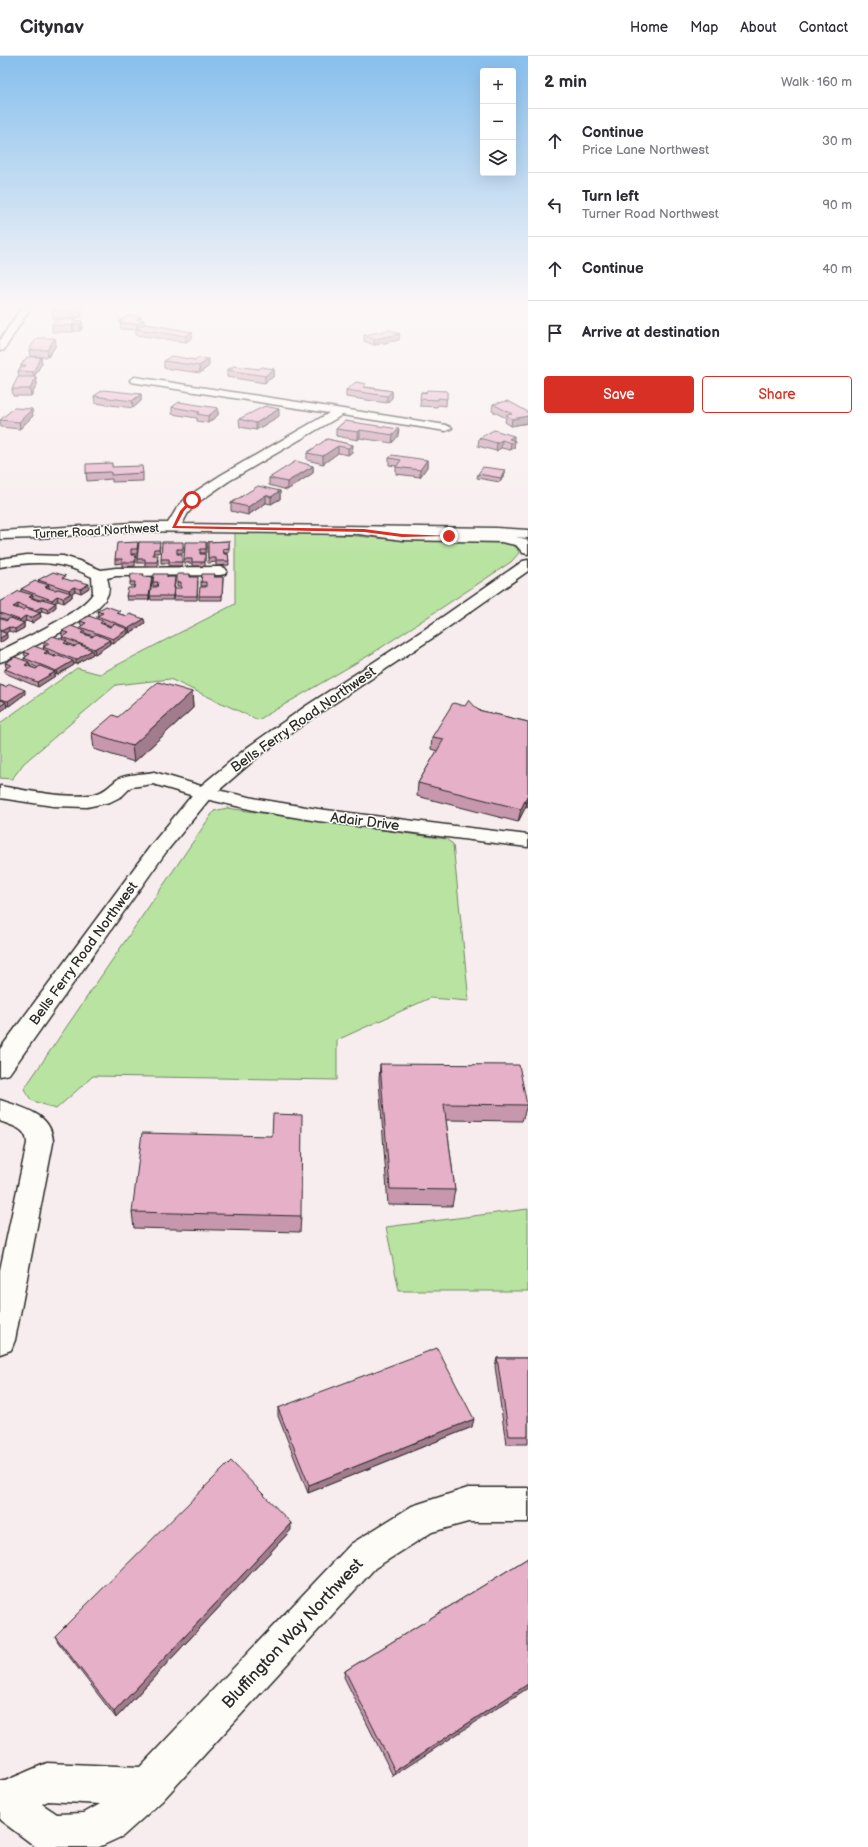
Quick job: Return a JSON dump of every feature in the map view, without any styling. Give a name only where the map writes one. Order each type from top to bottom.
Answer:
[{"type":"street","points":[[203,391],[446,428]]},
{"type":"street","points":[[173,527],[182,511],[192,500],[225,478],[340,412]]},
{"type":"street","name":"Turner Road Northwest","points":[[0,535],[38,534],[115,527],[528,534]]},
{"type":"street","points":[[364,531],[402,536],[501,538],[521,542],[528,550]]},
{"type":"street","points":[[0,563],[41,558],[60,560],[75,562],[99,575],[116,572],[220,572]]},
{"type":"street","name":"Bells Ferry Road Northwest","points":[[0,1067],[160,848],[204,793],[254,751],[293,723],[431,632],[528,564]]},
{"type":"street","points":[[0,657],[94,604],[100,597],[102,589],[99,575]]},
{"type":"street","name":"Adair Drive","points":[[0,792],[53,800],[87,801],[103,798],[115,792],[125,782],[154,778],[204,793],[258,806],[318,815],[528,840]]},
{"type":"street","points":[[0,1110],[32,1123],[40,1133],[40,1143],[0,1340]]},
{"type":"street","name":"Bluffington Way Northwest","points":[[3,1800],[51,1834],[85,1833],[109,1822],[148,1786],[363,1556],[424,1518],[468,1505],[528,1505]]},
{"type":"street","name":"Bluffington Way Northwest","points":[[3,1800],[47,1782],[148,1786]]},
{"type":"green space","points":[[235,532],[343,535],[403,540],[492,541],[509,543],[517,548],[519,553],[511,562],[373,653],[258,720],[170,679],[116,685],[24,763],[12,779],[0,778],[0,723],[77,668],[100,674],[235,604]]},
{"type":"green space","points":[[227,808],[446,839],[453,844],[469,1001],[430,998],[337,1040],[337,1080],[93,1076],[56,1109],[31,1100],[24,1089],[214,811]]},
{"type":"green space","points":[[528,1209],[528,1291],[399,1291],[386,1227]]},
{"type":"building","points":[[102,391],[141,394],[132,401],[94,396]]},
{"type":"building","points":[[350,391],[392,391],[387,396]]},
{"type":"building","points":[[427,391],[447,391],[447,399],[420,399],[421,392],[426,393]]},
{"type":"building","points":[[508,401],[528,412],[528,416],[512,419],[506,415],[512,414],[493,404]]},
{"type":"building","points":[[179,402],[218,408],[208,416],[197,414],[200,412],[172,407]]},
{"type":"building","points":[[265,406],[279,409],[256,423],[239,419]]},
{"type":"building","points":[[14,408],[32,409],[19,422],[0,420]]},
{"type":"building","points":[[345,421],[399,429],[393,435],[360,430],[358,432],[336,429]]},
{"type":"building","points":[[494,430],[514,436],[509,439],[515,441],[511,443],[502,440],[497,443],[479,438]]},
{"type":"building","points":[[327,439],[353,445],[348,448],[338,446],[323,456],[307,453]]},
{"type":"building","points":[[392,455],[427,460],[420,470],[396,467],[401,460],[389,458]]},
{"type":"building","points":[[296,461],[313,466],[287,482],[269,478]]},
{"type":"building","points":[[112,463],[112,467],[142,466],[143,473],[111,475],[111,472],[86,473],[86,464]]},
{"type":"building","points":[[483,467],[505,470],[501,478],[478,474]]},
{"type":"building","points":[[258,486],[280,491],[271,497],[266,495],[248,507],[231,503]]},
{"type":"building","points":[[229,541],[229,548],[223,549],[224,554],[228,554],[229,561],[216,561],[216,558],[208,558],[208,542]]},
{"type":"building","points":[[138,542],[137,549],[131,549],[131,555],[136,555],[135,562],[122,562],[122,559],[115,559],[117,543]]},
{"type":"building","points":[[139,542],[160,542],[159,549],[154,549],[153,555],[158,555],[157,562],[145,562],[145,559],[137,559]]},
{"type":"building","points":[[162,542],[183,542],[183,549],[177,549],[177,554],[182,554],[182,562],[169,562],[169,559],[161,559]]},
{"type":"building","points":[[185,542],[206,542],[206,549],[200,549],[200,554],[205,554],[205,562],[192,562],[192,559],[184,559]]},
{"type":"building","points":[[53,572],[66,576],[62,578],[89,584],[80,589],[74,587],[69,590],[38,580]]},
{"type":"building","points":[[131,574],[144,574],[143,577],[152,577],[149,596],[126,596],[128,588],[134,588],[135,582],[130,582]]},
{"type":"building","points":[[154,574],[167,574],[167,577],[175,577],[173,596],[150,596],[151,587],[157,587],[158,582],[153,582]]},
{"type":"building","points":[[177,574],[190,574],[190,577],[198,577],[197,596],[174,596],[175,588],[181,588],[181,582],[177,582]]},
{"type":"building","points":[[202,574],[215,574],[214,577],[223,577],[222,596],[199,596],[200,587],[206,587],[206,582],[201,582]]},
{"type":"building","points":[[35,581],[49,585],[45,587],[71,593],[63,598],[57,596],[52,600],[21,589]]},
{"type":"building","points":[[19,591],[33,595],[29,597],[39,601],[42,599],[56,603],[47,609],[41,607],[36,610],[18,604],[13,607],[23,610],[26,608],[40,613],[31,618],[25,616],[20,620],[0,613],[0,602]]},
{"type":"building","points":[[106,606],[120,611],[116,613],[127,616],[130,614],[144,619],[129,628],[97,616],[103,613],[97,611]]},
{"type":"building","points":[[89,616],[103,621],[100,623],[110,627],[114,624],[128,629],[113,639],[80,627],[86,623],[80,621]]},
{"type":"building","points":[[0,618],[6,621],[10,618],[24,623],[15,629],[9,627],[0,630]]},
{"type":"building","points":[[71,626],[85,631],[81,633],[92,637],[96,634],[110,640],[94,649],[62,637],[68,633],[62,631]]},
{"type":"building","points":[[0,631],[7,634],[0,638]]},
{"type":"building","points":[[53,636],[67,641],[64,643],[74,647],[78,644],[92,650],[76,660],[43,647],[49,644],[44,641]]},
{"type":"building","points":[[34,646],[48,651],[44,653],[55,657],[59,655],[73,661],[56,671],[24,658],[30,654],[24,652]]},
{"type":"building","points":[[15,657],[29,662],[25,665],[36,669],[40,666],[55,672],[37,682],[5,669],[11,665],[5,663]]},
{"type":"building","points":[[158,682],[192,692],[132,746],[92,733],[113,715],[118,717]]},
{"type":"building","points":[[10,684],[25,690],[8,701],[0,699],[0,685],[5,687]]},
{"type":"building","points":[[0,700],[6,702],[0,706]]},
{"type":"building","points":[[469,700],[478,710],[528,722],[528,794],[521,809],[418,783],[444,739],[432,737],[453,703],[465,706]]},
{"type":"building","points":[[380,1064],[519,1065],[527,1105],[444,1104],[455,1190],[390,1189]]},
{"type":"building","points":[[273,1114],[302,1115],[301,1216],[132,1212],[142,1133],[272,1136]]},
{"type":"building","points":[[437,1348],[474,1419],[309,1485],[278,1408]]},
{"type":"building","points":[[497,1358],[528,1358],[528,1436],[509,1436]]},
{"type":"building","points":[[231,1461],[291,1523],[114,1712],[55,1636]]},
{"type":"building","points":[[528,1558],[528,1684],[395,1771],[345,1671]]},
{"type":"route","points":[[192,500],[182,511],[173,527],[364,531],[385,535],[449,536]]}]
